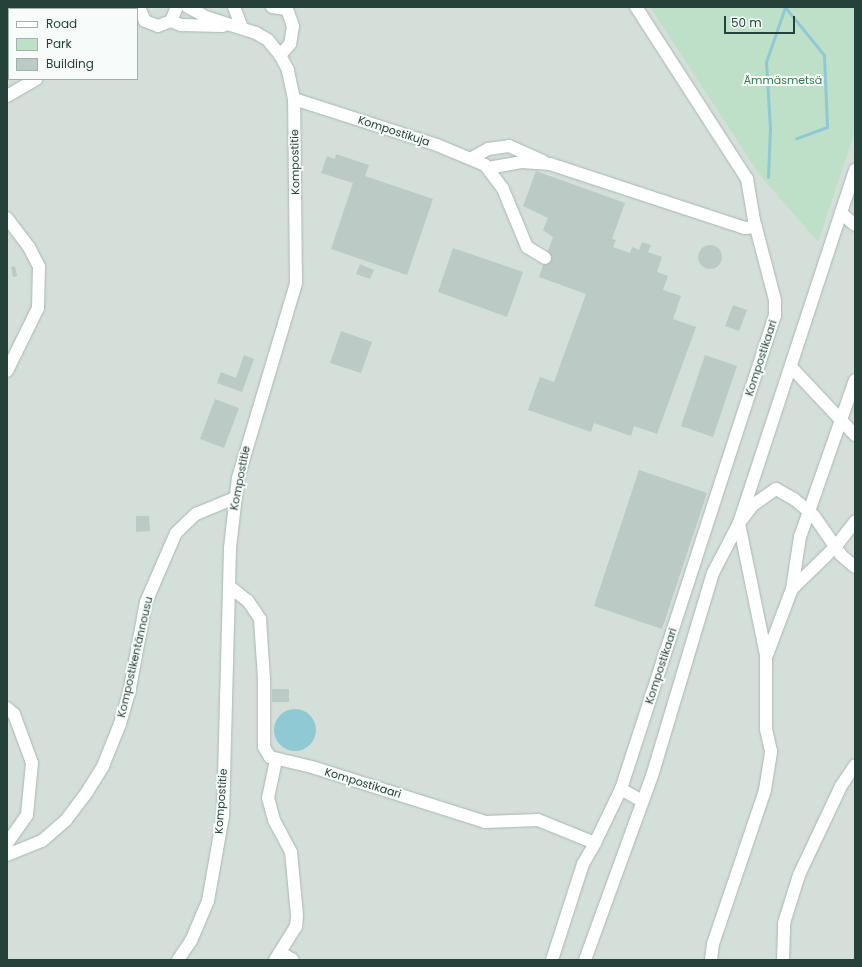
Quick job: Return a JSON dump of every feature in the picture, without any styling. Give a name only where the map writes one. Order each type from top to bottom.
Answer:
[{"type":"street","points":[[170,22],[177,7]]},
{"type":"street","name":"Kompostitie","points":[[178,960],[191,940],[208,901],[223,816],[230,587],[235,498],[249,436],[296,283],[294,99],[291,81],[280,54],[268,40],[200,14],[188,7]]},
{"type":"street","points":[[234,7],[237,27]]},
{"type":"street","points":[[272,7],[288,8],[293,26],[293,36],[280,54]]},
{"type":"street","name":"Kompostikaari","points":[[276,759],[312,767],[485,822],[538,820],[595,843],[621,789],[775,316],[775,300],[756,227],[747,179],[739,164],[636,7]]},
{"type":"street","name":"Kompostitie","points":[[140,17],[158,26],[170,22],[181,26],[237,27]]},
{"type":"street","points":[[7,96],[34,80]]},
{"type":"street","name":"Kompostikuja","points":[[294,99],[472,158],[490,169]]},
{"type":"street","points":[[472,158],[488,149],[509,146],[550,164],[745,228],[756,227]]},
{"type":"street","points":[[546,258],[527,247],[503,189],[490,169],[522,162],[550,164]]},
{"type":"street","points":[[712,960],[713,944],[765,790],[771,751],[766,729],[766,655],[740,523],[792,368],[855,170]]},
{"type":"street","points":[[841,213],[855,225]]},
{"type":"street","points":[[7,218],[29,247],[39,267],[38,308],[7,371]]},
{"type":"street","points":[[792,368],[855,435]]},
{"type":"street","points":[[766,655],[792,590],[800,536],[855,380]]},
{"type":"street","points":[[585,960],[672,712],[714,573],[740,523],[753,505],[776,490],[794,499],[808,511],[842,555],[855,567]]},
{"type":"street","name":"Kompostikentännousu","points":[[7,855],[42,841],[66,820],[87,792],[103,766],[120,724],[130,688],[146,602],[176,533],[196,514],[235,498]]},
{"type":"street","points":[[792,590],[836,546],[855,522]]},
{"type":"street","points":[[230,587],[248,601],[260,618],[264,680],[264,747],[270,757],[276,759],[268,798],[274,820],[291,852],[297,915],[296,927],[278,956],[293,960]]},
{"type":"street","points":[[7,708],[14,714],[32,763],[27,815],[7,844]]},
{"type":"street","points":[[783,960],[784,923],[799,875],[841,786],[855,765]]},
{"type":"street","points":[[621,789],[642,801]]},
{"type":"street","points":[[552,960],[583,864],[595,843]]},
{"type":"shaded area","points":[[7,7],[855,7],[855,960],[7,960]]},
{"type":"green space","name":"Ämmäsmetsä","points":[[650,7],[855,7],[855,131],[818,242],[759,174]]},
{"type":"water","points":[[291,709],[299,709],[307,712],[313,718],[316,730],[313,742],[307,748],[299,751],[291,751],[283,748],[277,742],[274,734],[274,726],[277,718],[283,712]]},
{"type":"building","points":[[336,154],[369,165],[365,176],[433,199],[407,275],[331,249],[353,183],[321,173],[327,156],[335,159]]},
{"type":"building","points":[[536,171],[625,203],[612,239],[616,240],[613,247],[630,253],[632,247],[639,250],[642,242],[651,245],[648,252],[662,257],[657,272],[668,276],[663,290],[681,296],[673,319],[696,327],[657,434],[634,426],[631,436],[594,423],[591,432],[528,410],[540,377],[554,382],[586,294],[539,277],[553,237],[543,230],[548,218],[523,206]]},
{"type":"building","points":[[710,245],[718,249],[722,257],[718,265],[710,269],[702,265],[698,257],[702,249]]},
{"type":"building","points":[[453,248],[523,272],[507,317],[438,292]]},
{"type":"building","points":[[360,264],[374,270],[370,279],[356,274]]},
{"type":"building","points":[[15,266],[17,276],[13,277],[11,267]]},
{"type":"building","points":[[733,305],[747,310],[739,331],[725,326]]},
{"type":"building","points":[[341,331],[372,342],[361,373],[330,363]]},
{"type":"building","points":[[244,355],[254,359],[242,392],[217,383],[221,372],[236,378]]},
{"type":"building","points":[[705,355],[737,366],[713,437],[681,426]]},
{"type":"building","points":[[215,399],[239,408],[224,448],[200,439]]},
{"type":"building","points":[[639,470],[707,493],[662,629],[594,606]]},
{"type":"building","points":[[136,516],[149,516],[150,531],[136,532]]},
{"type":"building","points":[[272,689],[289,689],[289,702],[272,702]]},
{"type":"waterway","points":[[785,7],[824,55],[827,127],[796,138]]},
{"type":"waterway","points":[[768,177],[770,128],[766,62],[785,7]]}]
